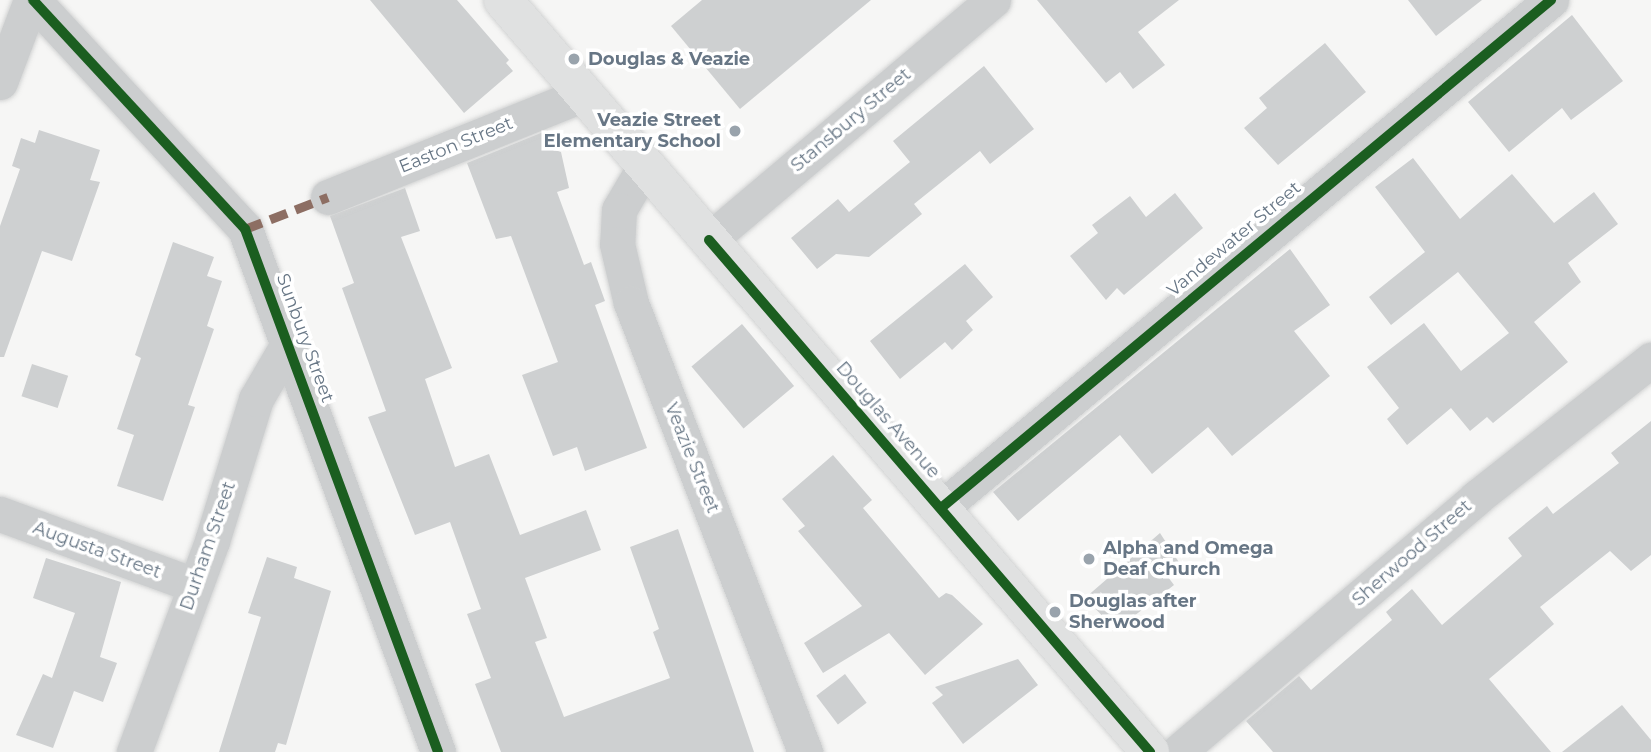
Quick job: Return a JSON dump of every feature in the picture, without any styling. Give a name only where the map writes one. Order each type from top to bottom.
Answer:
[{"type":"main road","name":"Douglas Avenue","points":[[503,0],[1150,752]]},
{"type":"street","points":[[0,82],[32,0]]},
{"type":"street","name":"Sunbury Street","points":[[32,0],[245,229],[438,752]]},
{"type":"street","name":"Stansbury Street","points":[[709,240],[993,0]]},
{"type":"street","name":"Vandewater Street","points":[[941,508],[1551,0]]},
{"type":"street","name":"Easton Street","points":[[328,197],[583,94]]},
{"type":"street","name":"Veazie Street","points":[[646,164],[618,210],[617,244],[631,303],[805,752]]},
{"type":"street","name":"Durham Street","points":[[134,752],[194,585],[256,399],[288,344]]},
{"type":"street","name":"Sherwood Street","points":[[1178,752],[1476,498],[1651,360]]},
{"type":"street","name":"Augusta Street","points":[[0,514],[194,585]]},
{"type":"building","points":[[370,0],[457,0],[509,60],[506,63],[513,71],[464,113]]},
{"type":"building","points":[[702,0],[871,0],[740,109],[671,26]]},
{"type":"building","points":[[1037,0],[1179,0],[1138,32],[1165,65],[1133,89],[1120,72],[1106,83]]},
{"type":"building","points":[[1408,0],[1482,0],[1436,36]]},
{"type":"building","points":[[1572,15],[1623,81],[1571,120],[1562,108],[1509,152],[1468,102]]},
{"type":"building","points":[[1325,43],[1366,92],[1278,165],[1244,128],[1267,108],[1259,98]]},
{"type":"building","points":[[984,66],[1034,129],[990,164],[980,151],[914,204],[922,214],[869,257],[836,254],[817,269],[791,238],[838,199],[849,212],[910,162],[893,141]]},
{"type":"building","points":[[39,130],[100,150],[90,180],[100,182],[72,261],[42,251],[4,357],[0,357],[0,226],[20,169],[12,166],[21,138],[35,143]]},
{"type":"building","points":[[548,130],[555,150],[561,152],[569,188],[557,192],[584,265],[591,262],[605,301],[595,305],[647,448],[585,471],[577,447],[553,456],[522,375],[558,362],[511,236],[496,239],[467,163]]},
{"type":"building","points":[[1413,158],[1460,219],[1512,174],[1554,223],[1594,192],[1618,224],[1568,263],[1581,282],[1534,322],[1568,362],[1493,423],[1487,417],[1470,431],[1451,408],[1407,445],[1387,419],[1399,408],[1367,367],[1424,323],[1461,371],[1509,333],[1458,272],[1391,325],[1369,297],[1425,252],[1375,187]]},
{"type":"building","points":[[405,188],[420,231],[401,237],[452,368],[425,379],[455,467],[489,454],[520,535],[586,510],[601,550],[525,578],[547,638],[535,642],[564,717],[670,678],[653,632],[659,629],[630,547],[678,529],[754,752],[501,752],[475,684],[491,678],[467,614],[481,609],[450,522],[415,535],[368,417],[386,411],[342,288],[354,283],[330,216]]},
{"type":"building","points":[[1175,193],[1203,228],[1124,295],[1117,288],[1106,300],[1070,256],[1098,233],[1092,225],[1130,196],[1146,217]]},
{"type":"building","points":[[173,242],[214,257],[207,276],[222,281],[207,326],[214,329],[188,405],[195,407],[163,501],[117,486],[134,435],[117,429],[141,358],[135,355]]},
{"type":"building","points":[[1290,249],[1330,305],[1294,331],[1330,376],[1232,456],[1208,427],[1152,474],[1120,435],[1018,521],[993,492]]},
{"type":"building","points":[[965,264],[993,297],[966,321],[973,330],[952,350],[945,342],[900,379],[870,341]]},
{"type":"building","points":[[742,324],[794,386],[744,428],[691,366]]},
{"type":"building","points":[[32,364],[68,376],[58,408],[21,396]]},
{"type":"building","points":[[1651,421],[1651,555],[1631,571],[1610,551],[1540,607],[1554,624],[1489,679],[1551,752],[1273,752],[1246,721],[1299,676],[1311,690],[1392,620],[1386,612],[1412,589],[1442,625],[1522,556],[1508,538],[1547,506],[1553,514],[1619,463],[1611,453]]},
{"type":"building","points":[[833,455],[872,500],[863,508],[939,598],[946,593],[952,595],[983,624],[925,675],[889,633],[823,673],[804,643],[862,606],[798,531],[805,526],[782,499]]},
{"type":"building","points":[[1160,533],[1182,567],[1168,577],[1174,585],[1116,630],[1085,598]]},
{"type":"building","points":[[267,557],[297,567],[294,578],[331,591],[286,745],[278,743],[275,752],[219,752],[261,617],[248,613]]},
{"type":"building","points":[[46,558],[121,582],[100,657],[117,663],[103,702],[74,691],[53,748],[16,735],[43,674],[52,678],[75,613],[33,598]]},
{"type":"building","points":[[1018,659],[1038,685],[963,744],[932,703],[943,695],[935,687]]},
{"type":"building","points":[[845,674],[867,703],[838,724],[816,696]]},
{"type":"building","points":[[1622,705],[1651,740],[1651,752],[1562,752]]},
{"type":"marked path","points":[[245,229],[328,197]]},
{"type":"cycle path","points":[[33,0],[245,229],[438,752]]},
{"type":"cycle path","points":[[941,508],[1551,0]]},
{"type":"cycle path","points":[[709,240],[1150,752]]},
{"type":"place","name":"Douglas & Veazie","points":[[574,59]]},
{"type":"place","name":"Veazie Street Elementary School","points":[[735,131]]},
{"type":"place","name":"Alpha and Omega Deaf Church","points":[[1089,559]]},
{"type":"place","name":"Douglas after Sherwood","points":[[1055,612]]}]
